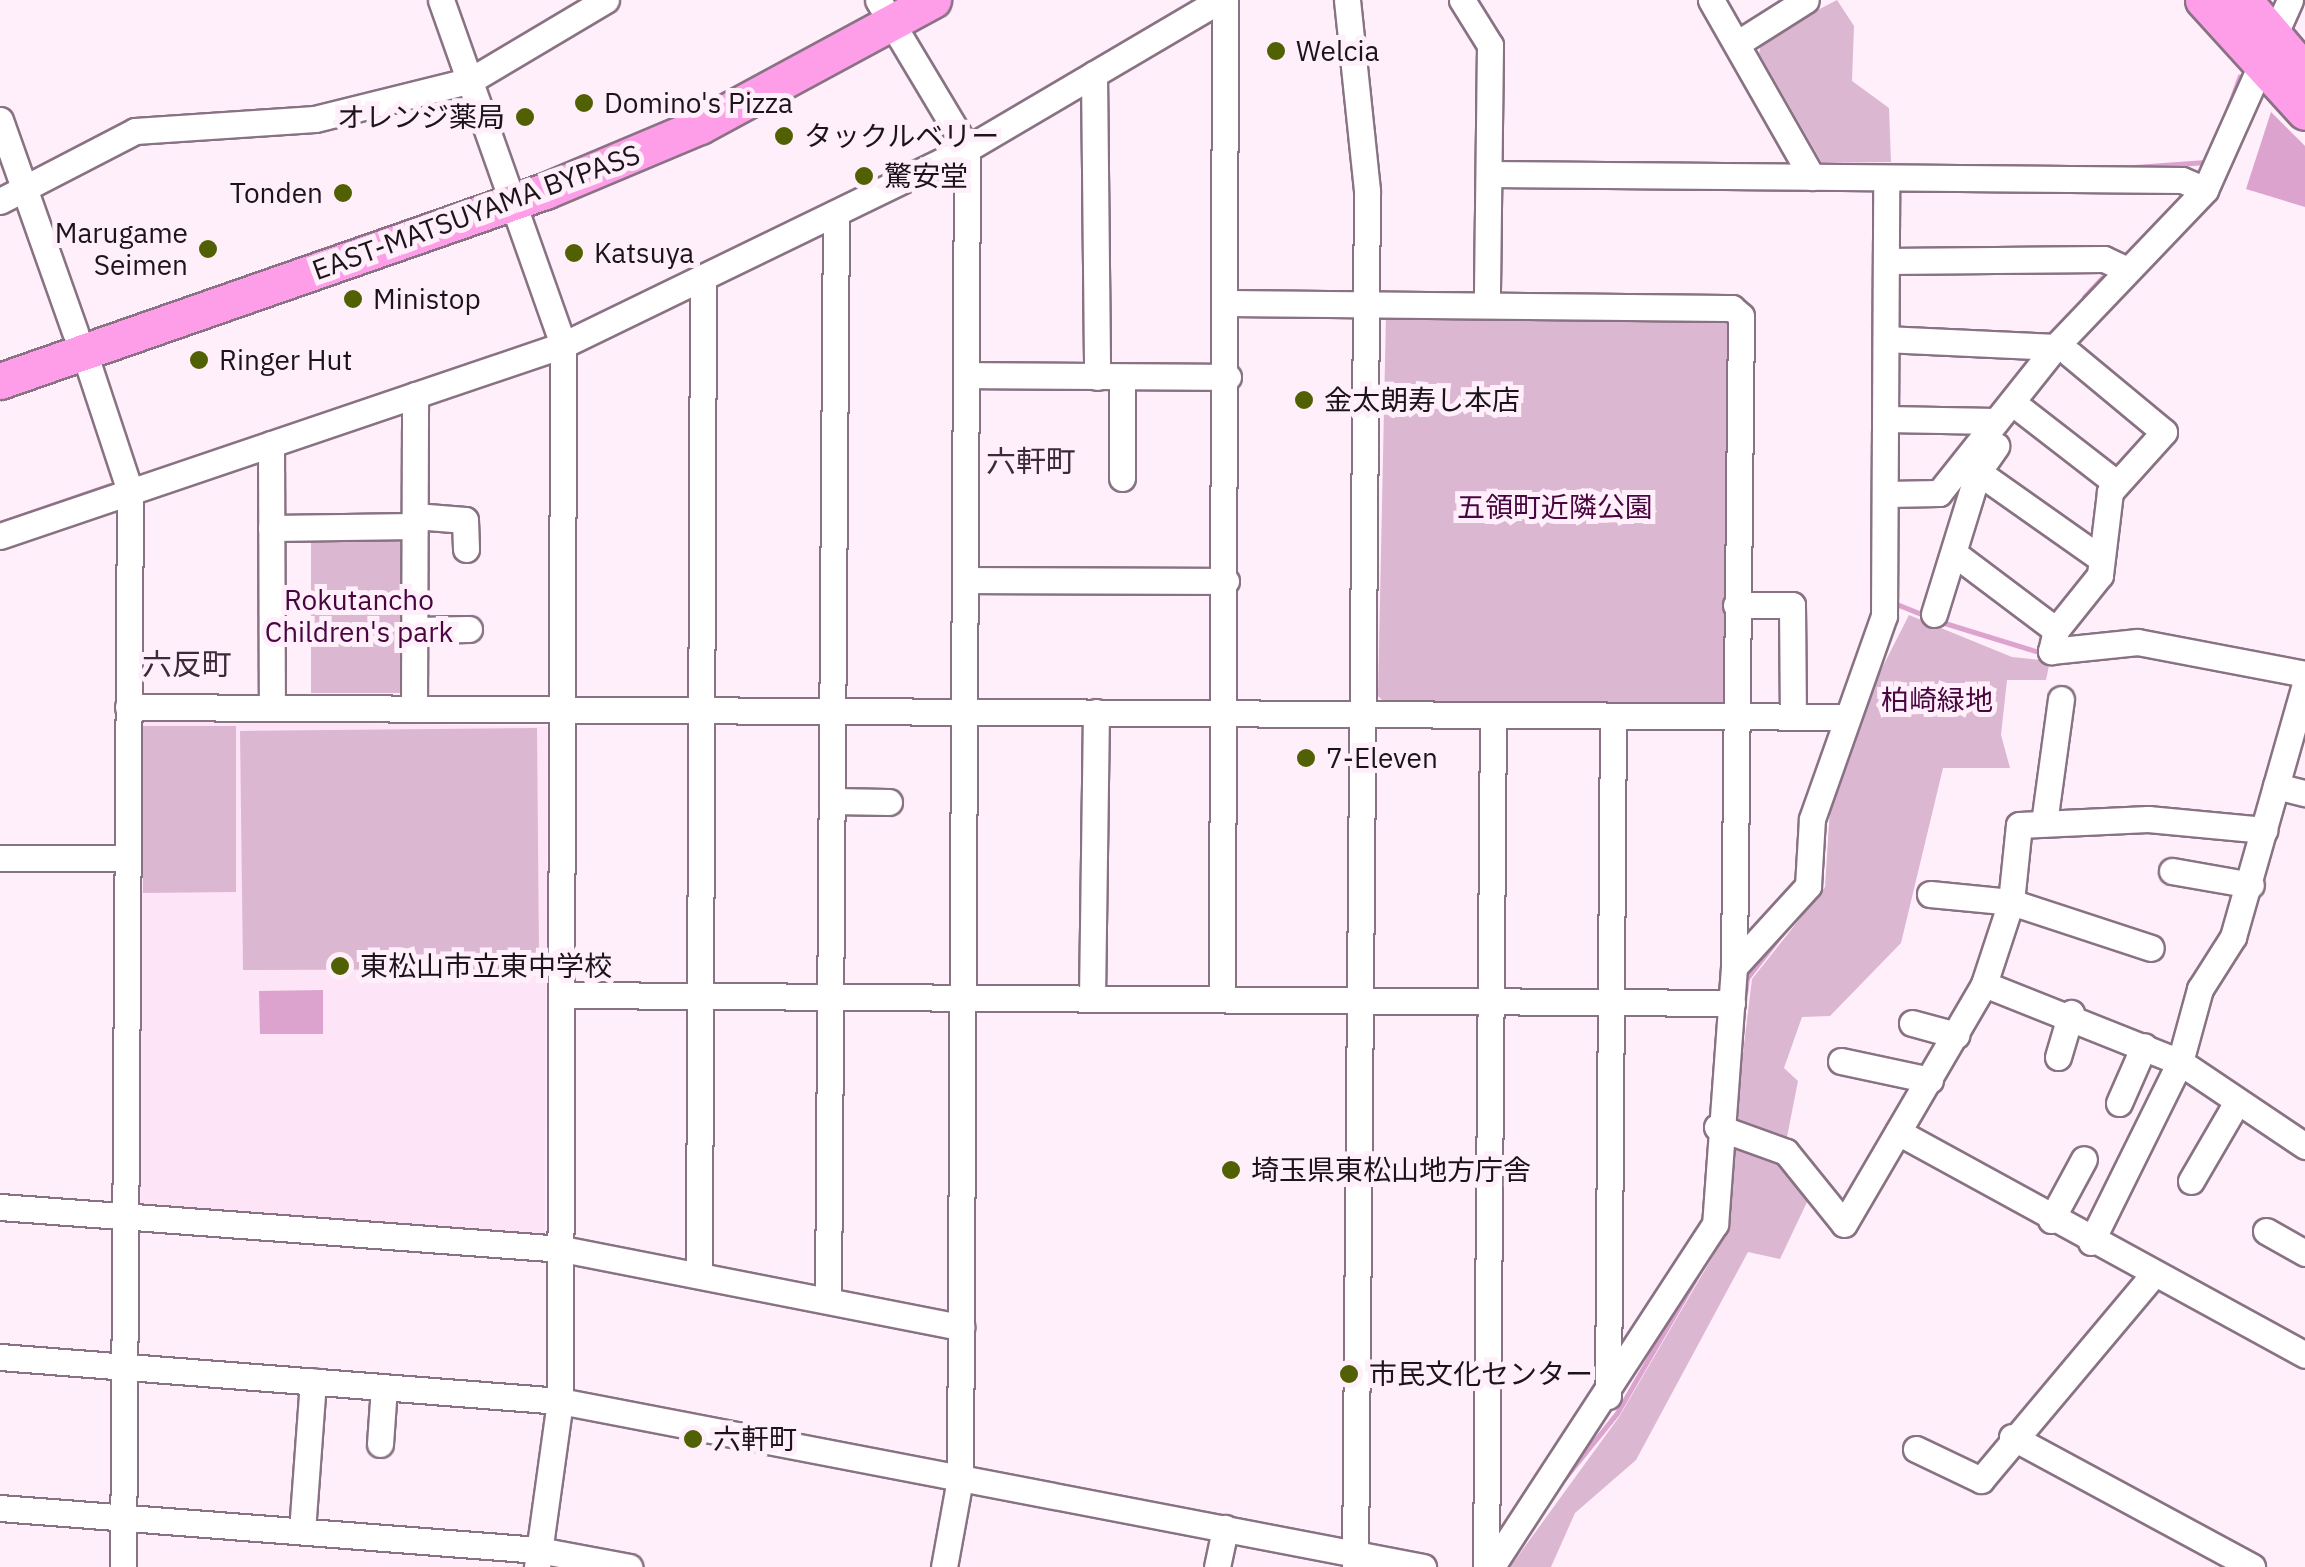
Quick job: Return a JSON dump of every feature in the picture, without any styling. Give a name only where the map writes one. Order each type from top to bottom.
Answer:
[{"type":"highway","name":"EAST-MATSUYAMA BYPASS","points":[[0,380],[80,342],[516,192],[729,90],[887,8],[933,0]]},
{"type":"highway","points":[[2203,0],[2263,71],[2305,112]]},
{"type":"highway","points":[[2244,0],[2263,71]]},
{"type":"highway","points":[[2263,71],[2305,72]]},
{"type":"highway","name":"EAST-MATSUYAMA BYPASS","points":[[0,358],[80,342]]},
{"type":"street","points":[[441,0],[516,192],[564,345],[566,709],[560,1401],[538,1558]]},
{"type":"street","points":[[0,202],[135,131],[315,119],[472,80],[606,0]]},
{"type":"street","points":[[0,536],[564,345],[968,149],[1222,0],[1228,303],[1222,999]]},
{"type":"street","points":[[1348,0],[1366,117],[1356,1561]]},
{"type":"street","points":[[1462,0],[1490,45],[1487,304]]},
{"type":"street","points":[[1711,0],[1812,177]]},
{"type":"street","points":[[1738,43],[1806,0]]},
{"type":"street","points":[[1934,614],[1975,482],[2062,350],[2125,269],[2205,190],[2263,71],[2290,0]]},
{"type":"street","points":[[887,8],[968,149],[960,1478],[944,1567]]},
{"type":"street","points":[[1939,493],[1996,421],[2062,350],[2225,191],[2253,114],[2263,71]]},
{"type":"street","points":[[1094,74],[1110,377],[1122,478]]},
{"type":"street","points":[[0,120],[130,491],[123,1567]]},
{"type":"street","points":[[1489,174],[2182,180],[2205,190]]},
{"type":"street","points":[[1734,968],[1808,886],[1812,819],[1841,717],[1884,616],[1886,178]]},
{"type":"street","points":[[828,1300],[836,213]]},
{"type":"street","points":[[1886,261],[2104,260],[2125,269]]},
{"type":"street","points":[[699,1274],[703,278]]},
{"type":"street","points":[[1228,303],[1738,310],[1734,968],[1718,1127],[1714,1224],[1608,1400],[1489,1567]]},
{"type":"street","points":[[1886,339],[2062,350],[2164,432],[2116,482],[2100,574],[2056,630],[2051,650],[2138,642],[2305,674]]},
{"type":"street","points":[[968,376],[1228,378]]},
{"type":"street","points":[[414,708],[415,395]]},
{"type":"street","points":[[2022,410],[2116,482]]},
{"type":"street","points":[[1886,419],[1996,421]]},
{"type":"street","points":[[272,444],[272,706]]},
{"type":"street","points":[[1886,494],[1939,493],[1975,482],[2100,558]]},
{"type":"street","points":[[271,528],[466,520],[466,549]]},
{"type":"street","points":[[1954,554],[2056,630]]},
{"type":"street","points":[[966,580],[1226,580]]},
{"type":"street","points":[[1736,605],[1792,605],[1793,717]]},
{"type":"street","points":[[415,630],[470,630]]},
{"type":"street","points":[[2091,1242],[2180,1062],[2200,989],[2251,885],[2305,685]]},
{"type":"street","points":[[2044,824],[2062,699]]},
{"type":"street","points":[[128,707],[1841,717]]},
{"type":"street","points":[[1092,998],[1096,712]]},
{"type":"street","points":[[1489,1567],[1493,716]]},
{"type":"street","points":[[1608,1400],[1613,716]]},
{"type":"street","points":[[2276,786],[2305,793]]},
{"type":"street","points":[[832,801],[889,802]]},
{"type":"street","points":[[1718,1127],[1786,1152],[1844,1224],[1984,984],[2011,902],[2019,824],[2148,819],[2264,830]]},
{"type":"street","points":[[0,858],[128,858]]},
{"type":"street","points":[[2172,871],[2251,885]]},
{"type":"street","points":[[1930,894],[2011,902],[2150,948]]},
{"type":"street","points":[[1984,984],[2071,1013],[2180,1062],[2305,1146]]},
{"type":"street","points":[[564,995],[1732,1003]]},
{"type":"street","points":[[2058,1057],[2071,1013]]},
{"type":"street","points":[[1912,1023],[1956,1036]]},
{"type":"street","points":[[2119,1103],[2144,1046]]},
{"type":"street","points":[[1841,1061],[1930,1080]]},
{"type":"street","points":[[2191,1181],[2237,1102]]},
{"type":"street","points":[[1898,1132],[2152,1276],[2305,1355]]},
{"type":"street","points":[[2051,1220],[2084,1159]]},
{"type":"street","points":[[0,1207],[562,1249],[961,1327]]},
{"type":"street","points":[[2266,1231],[2305,1252]]},
{"type":"street","points":[[1916,1449],[1982,1480],[2012,1436],[2152,1276]]},
{"type":"street","points":[[0,1358],[560,1401],[1225,1528],[1356,1561],[1422,1567]]},
{"type":"street","points":[[302,1531],[313,1381]]},
{"type":"street","points":[[380,1444],[384,1387]]},
{"type":"street","points":[[2012,1436],[2252,1567]]},
{"type":"street","points":[[0,1508],[302,1531],[629,1567]]},
{"type":"street","points":[[1216,1567],[1225,1528]]},
{"type":"shaded area","points":[[2271,112],[2305,146],[2305,207],[2246,189]]},
{"type":"shaded area","name":"東松山市立東中学校","points":[[141,718],[548,727],[545,1233],[537,1240],[137,1210]]},
{"type":"shaded area","points":[[323,990],[323,1034],[260,1034],[259,991]]},
{"type":"green space","points":[[1837,0],[1854,26],[1852,81],[1889,108],[1891,162],[1822,163],[1759,53],[1762,39]]},
{"type":"green space","name":"五領町近隣公園","points":[[1386,314],[1729,318],[1726,706],[1386,704],[1378,696]]},
{"type":"green space","name":"Rokutancho Children's park","points":[[311,534],[406,540],[406,693],[311,693]]},
{"type":"green space","name":"柏崎緑地","points":[[1909,615],[2012,657],[2050,661],[2046,680],[2007,680],[2001,735],[2010,768],[1943,768],[1901,943],[1830,1016],[1802,1017],[1784,1068],[1798,1081],[1787,1137],[1735,1119],[1752,979],[1825,887],[1830,808],[1856,719]]},
{"type":"green space","points":[[143,726],[236,726],[236,892],[143,893]]},
{"type":"green space","points":[[537,728],[539,956],[529,956],[529,969],[243,970],[240,731]]},
{"type":"green space","points":[[1733,1137],[1788,1171],[1808,1200],[1780,1259],[1748,1252],[1636,1460],[1575,1513],[1551,1567],[1510,1567],[1619,1417],[1730,1227]]},
{"type":"waterway","points":[[2227,111],[2240,76]]},
{"type":"waterway","points":[[2135,167],[2206,162]]},
{"type":"waterway","points":[[2084,297],[2102,278]]},
{"type":"waterway","points":[[0,523],[110,485]]},
{"type":"waterway","points":[[1894,603],[1926,616]]},
{"type":"waterway","points":[[1938,621],[2039,652]]},
{"type":"waterway","points":[[1744,1002],[1747,978],[1790,923]]},
{"type":"waterway","points":[[1559,1485],[1617,1413],[1706,1260]]},
{"type":"place","name":"Welcia","points":[[1276,51]]},
{"type":"place","name":"Domino's Pizza","points":[[584,103]]},
{"type":"place","name":"オレンジ薬局","points":[[525,117]]},
{"type":"place","name":"タックルベリー","points":[[784,136]]},
{"type":"place","name":"驚安堂","points":[[864,176]]},
{"type":"place","name":"Tonden","points":[[343,193]]},
{"type":"place","name":"Marugame Seimen","points":[[208,249]]},
{"type":"place","name":"Katsuya","points":[[574,253]]},
{"type":"place","name":"Ministop","points":[[353,299]]},
{"type":"place","name":"Ringer Hut","points":[[199,360]]},
{"type":"place","name":"金太朗寿し本店","points":[[1304,400]]},
{"type":"place","name":"7-Eleven","points":[[1306,758]]},
{"type":"place","name":"東松山市立東中学校","points":[[340,966]]},
{"type":"place","name":"埼玉県東松山地方庁舎","points":[[1231,1170]]},
{"type":"place","name":"市民文化センター","points":[[1349,1374]]},
{"type":"place","name":"六軒町","points":[[693,1439]]},
{"type":"district","name":"六軒町","points":[[1031,461]]},
{"type":"district","name":"六反町","points":[[187,664]]}]
